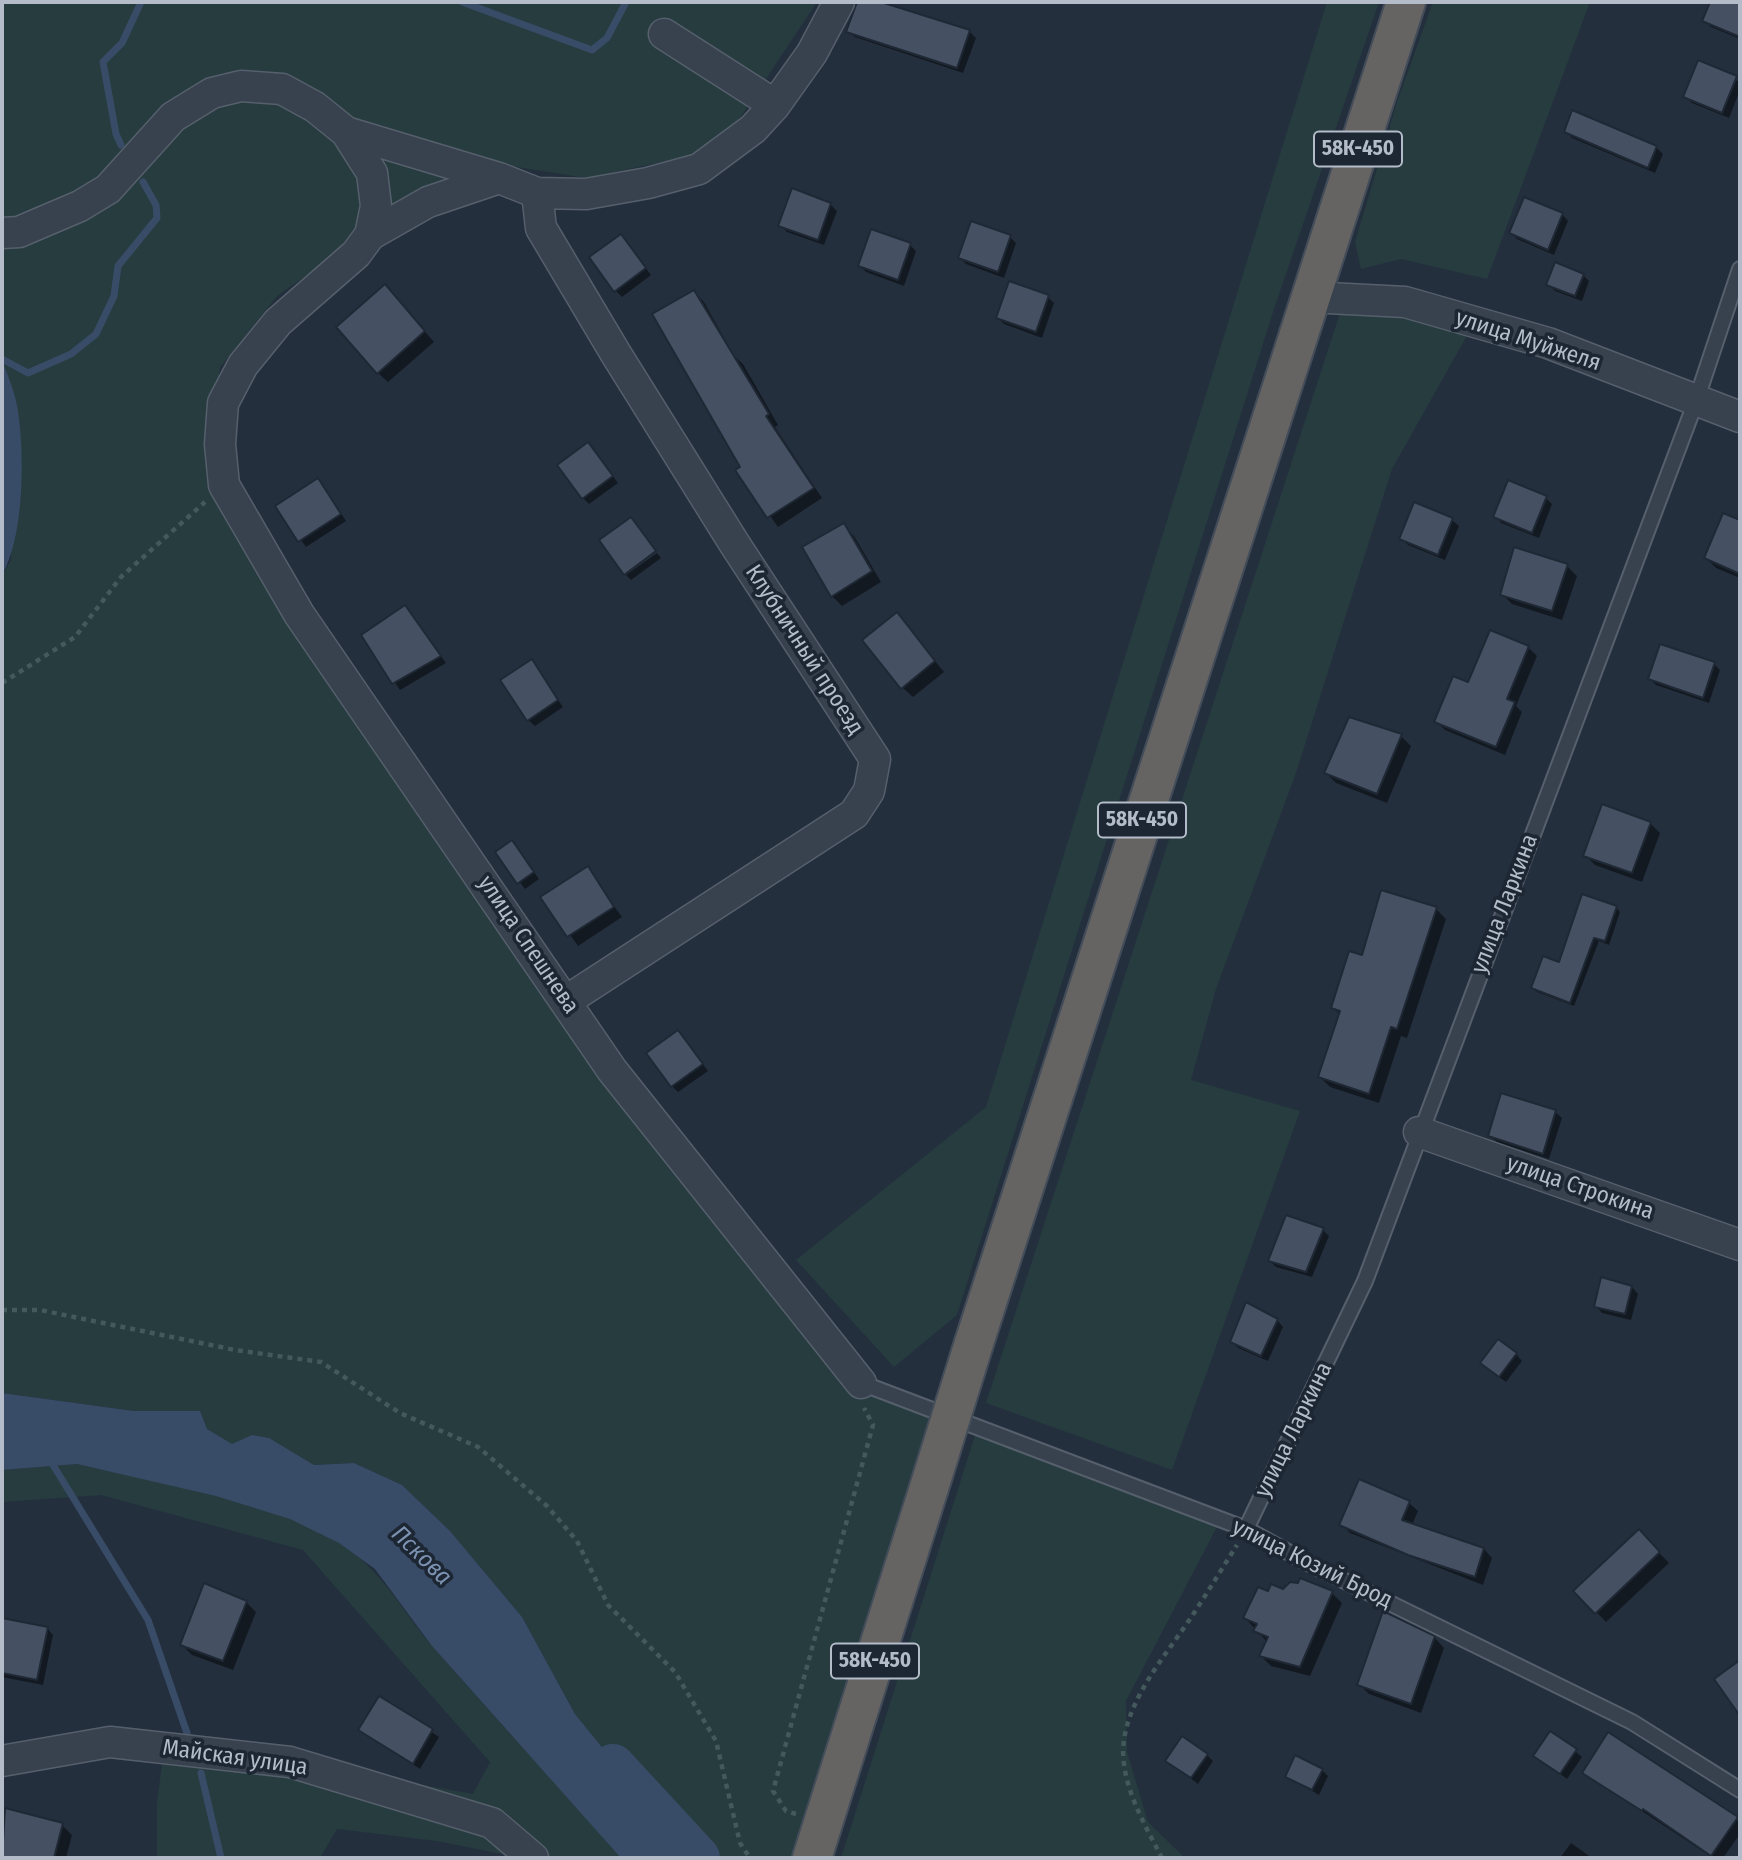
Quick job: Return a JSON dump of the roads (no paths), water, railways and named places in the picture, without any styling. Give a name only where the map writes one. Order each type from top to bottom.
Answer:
[{"type":"highway","name":"58К-450","points":[[813,1835],[928,1491],[1309,297],[1406,2]]},
{"type":"street","points":[[346,132],[499,178],[537,193],[586,194],[648,183],[699,169],[732,147],[775,105],[812,53],[839,2]]},
{"type":"street","points":[[664,34],[775,105]]},
{"type":"street","points":[[2,233],[19,232],[80,206],[108,189],[173,117],[212,93],[241,86],[282,89],[315,107],[346,132],[372,173],[376,206],[370,235]]},
{"type":"street","points":[[370,235],[428,202],[499,178]]},
{"type":"street","name":"Клубничный проезд","points":[[537,193],[541,228],[734,543],[875,759],[869,791],[854,814],[566,1001]]},
{"type":"street","name":"улица Спешнева","points":[[370,235],[356,254],[278,322],[243,365],[223,403],[220,444],[224,485],[299,614],[612,1070],[861,1383]]},
{"type":"street","name":"улица Муйжеля","points":[[1309,297],[1405,302],[1548,343],[1740,417]]},
{"type":"street","name":"улица Строкина","points":[[1419,1132],[1740,1245]]},
{"type":"street","name":"Майская улица","points":[[2,1761],[110,1742],[290,1762],[492,1823],[533,1858]]},
{"type":"lane","name":"улица Ларкина","points":[[1247,1529],[1365,1281],[1696,401],[1740,269]]},
{"type":"lane","name":"улица Козий Брод","points":[[861,1383],[1247,1529],[1304,1561],[1658,1736],[1740,1790]]},
{"type":"water","points":[[2,359],[17,405],[22,468],[15,538],[2,575]]},
{"type":"water","points":[[2,1393],[134,1411],[200,1411],[207,1429],[232,1444],[252,1435],[269,1438],[314,1465],[354,1463],[402,1485],[450,1531],[522,1617],[575,1714],[657,1815],[704,1858],[621,1858],[432,1646],[375,1569],[339,1543],[290,1519],[216,1496],[77,1464],[2,1470]]},
{"type":"waterway","points":[[121,145],[116,134],[103,62],[122,43],[141,2]]},
{"type":"waterway","points":[[462,2],[592,50],[607,38],[626,2]]},
{"type":"waterway","points":[[2,359],[28,373],[71,354],[96,334],[114,296],[118,266],[157,218],[156,205],[143,182]]},
{"type":"waterway","points":[[50,1460],[148,1620],[187,1733]]},
{"type":"waterway","name":"Пскова","points":[[613,1766],[698,1858]]},
{"type":"waterway","points":[[201,1773],[221,1858]]}]
